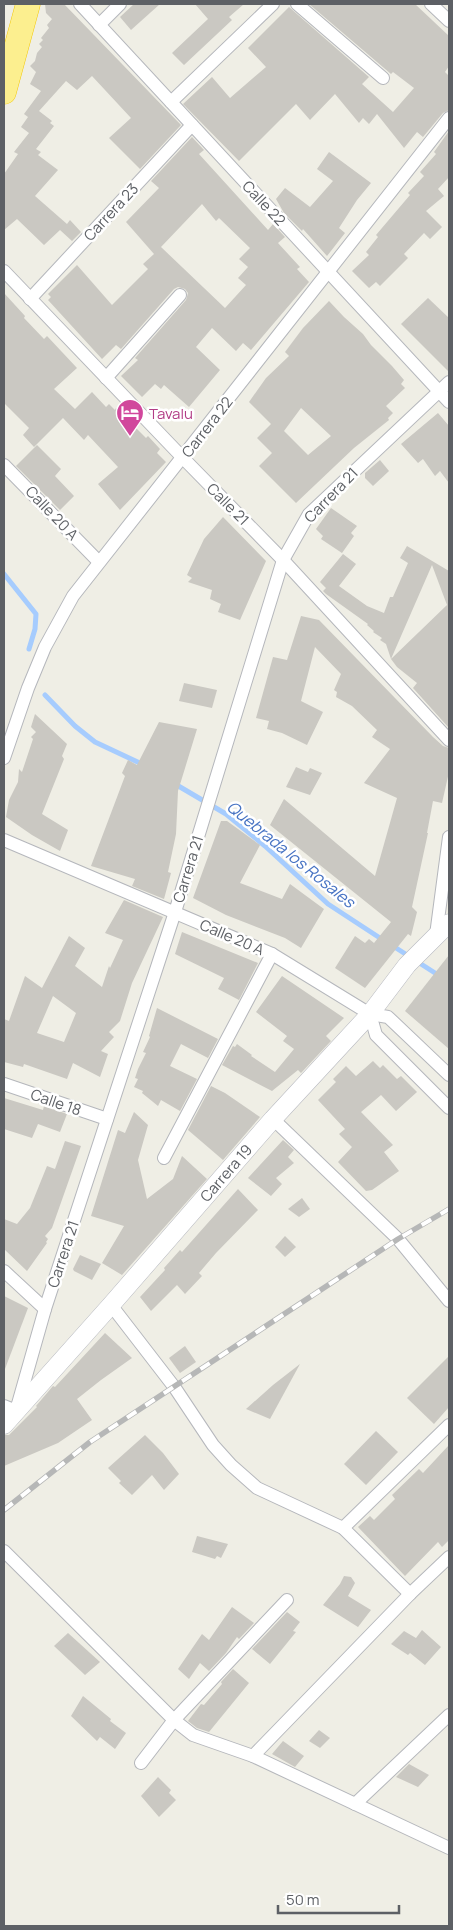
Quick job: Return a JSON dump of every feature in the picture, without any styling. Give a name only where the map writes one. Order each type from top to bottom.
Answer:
[{"type":"highway","points":[[4,92],[28,4]]},
{"type":"street","name":"Calle 22","points":[[80,4],[449,402]]},
{"type":"street","points":[[99,25],[120,4]]},
{"type":"street","points":[[171,102],[273,4]]},
{"type":"street","points":[[297,4],[382,78]]},
{"type":"street","points":[[431,4],[449,21]]},
{"type":"street","name":"Carrera 22","points":[[4,758],[6,744],[45,647],[73,596],[449,118]]},
{"type":"street","name":"Carrera 23","points":[[30,299],[192,125]]},
{"type":"street","name":"Calle 21","points":[[4,271],[283,560],[449,740]]},
{"type":"street","points":[[106,378],[180,295]]},
{"type":"street","name":"Carrera 21","points":[[10,1409],[45,1309],[175,912],[283,560],[309,514],[438,390],[449,382]]},
{"type":"street","name":"Calle 20 A","points":[[4,465],[99,562]]},
{"type":"street","points":[[432,938],[449,837]]},
{"type":"street","name":"Calle 20 A","points":[[4,840],[272,954],[370,1014],[388,1017],[449,1075]]},
{"type":"street","name":"Carrera 19","points":[[4,1425],[10,1409],[111,1306],[273,1119],[370,1014],[407,966],[432,938],[449,923]]},
{"type":"street","points":[[164,1158],[272,954]]},
{"type":"street","points":[[370,1014],[376,1035],[447,1102]]},
{"type":"street","name":"Calle 18","points":[[4,1084],[107,1119]]},
{"type":"street","points":[[273,1119],[398,1239],[449,1301]]},
{"type":"street","points":[[4,1271],[45,1309]]},
{"type":"street","points":[[111,1306],[175,1388],[213,1444],[231,1465],[257,1488],[343,1528],[410,1594]]},
{"type":"street","points":[[343,1528],[449,1425]]},
{"type":"street","points":[[4,1551],[174,1720],[193,1735],[253,1756],[449,1848]]},
{"type":"street","points":[[253,1756],[449,1556]]},
{"type":"street","points":[[141,1763],[174,1720],[286,1600]]},
{"type":"street","points":[[355,1804],[449,1715]]},
{"type":"building","points":[[45,4],[64,4],[181,125],[140,169],[109,138],[131,118],[92,76],[77,90],[66,81],[39,111],[52,121],[50,123],[54,126],[36,149],[41,152],[38,155],[58,170],[35,196],[67,224],[70,220],[81,232],[72,241],[60,230],[44,245],[17,219],[4,230],[4,174],[18,154],[14,152],[29,133],[21,127],[28,117],[24,114],[41,91],[30,84],[36,72],[30,66],[35,61],[37,53],[42,47],[39,44],[43,40],[41,38],[49,28],[47,25],[52,19],[46,13]]},
{"type":"building","points":[[134,4],[160,4],[131,30],[120,17]]},
{"type":"building","points":[[195,4],[244,4],[229,17],[232,20],[184,65],[172,53],[208,19]]},
{"type":"building","points":[[309,4],[415,4],[449,36],[449,66],[445,72],[449,76],[449,110],[443,113],[423,137],[417,132],[404,148],[377,114],[369,124],[363,118],[359,123],[335,94],[310,120],[296,104],[239,161],[183,104],[212,77],[230,98],[266,67],[248,48],[289,7],[369,77],[362,84],[393,112],[414,88],[393,72],[391,74]]},
{"type":"building","points":[[449,131],[449,177],[438,189],[444,196],[426,211],[442,227],[430,239],[424,233],[404,254],[408,258],[380,286],[376,282],[369,288],[352,271],[369,255],[366,252],[378,237],[376,235],[410,195],[408,193],[424,176],[420,172],[436,154],[434,152]]},
{"type":"building","points":[[192,137],[204,150],[199,154],[268,230],[273,224],[285,237],[278,243],[300,267],[297,269],[309,282],[251,350],[243,343],[236,351],[212,328],[196,347],[220,370],[189,407],[164,385],[161,389],[155,384],[142,397],[121,376],[138,360],[135,358],[186,300],[188,293],[185,289],[178,287],[174,289],[121,349],[116,345],[102,359],[48,300],[51,297],[48,294],[77,265],[112,305],[148,269],[143,264],[154,254],[126,222],[159,188],[151,181]],"holes":[[[202,204],[216,221],[219,218],[250,248],[239,259],[248,267],[238,278],[246,285],[225,308],[161,247]]]},
{"type":"building","points":[[329,152],[371,183],[357,200],[339,228],[345,233],[327,256],[303,229],[302,231],[284,213],[276,199],[285,188],[310,207],[333,181],[317,169]]},
{"type":"building","points":[[4,293],[44,339],[47,336],[77,368],[54,389],[75,409],[92,392],[106,407],[109,404],[115,410],[116,408],[160,449],[157,453],[166,462],[120,510],[98,484],[118,467],[88,435],[84,440],[63,418],[34,447],[23,435],[29,428],[4,403]]},
{"type":"building","points":[[428,298],[449,318],[449,372],[401,324]]},
{"type":"building","points":[[329,301],[392,366],[404,380],[401,384],[405,388],[386,406],[393,413],[388,418],[389,420],[354,448],[296,503],[259,466],[272,453],[257,438],[271,424],[249,402],[266,378],[289,356],[285,352],[303,328]],"holes":[[[301,408],[331,436],[308,455],[284,431]]]},
{"type":"building","points":[[438,413],[449,426],[449,483],[440,471],[435,476],[423,459],[418,463],[401,444]]},
{"type":"building","points":[[37,445],[61,469],[55,476],[74,496],[60,510],[16,466]]},
{"type":"building","points":[[380,460],[389,471],[373,486],[365,478],[365,473]]},
{"type":"building","points":[[331,508],[357,526],[351,533],[354,536],[342,553],[321,539],[323,536],[316,529]]},
{"type":"building","points":[[223,517],[266,561],[240,620],[218,612],[221,604],[210,599],[212,590],[188,582],[192,578],[187,575],[204,539]]},
{"type":"building","points":[[407,546],[449,571],[449,728],[413,688],[417,683],[397,667],[391,659],[386,644],[380,640],[382,638],[373,632],[368,624],[323,591],[326,588],[320,582],[343,554],[356,564],[339,586],[367,606],[384,613],[390,597],[393,597],[408,563],[400,558]],"holes":[[[432,565],[447,605],[391,659]]]},
{"type":"building","points":[[301,616],[319,620],[433,737],[443,746],[449,748],[449,772],[442,803],[433,801],[412,907],[417,912],[411,936],[408,934],[365,988],[335,968],[355,936],[365,943],[369,939],[374,943],[391,922],[270,825],[284,799],[375,876],[397,798],[364,783],[390,749],[372,737],[377,730],[352,706],[336,697],[337,692],[334,690],[341,674],[315,647],[301,701],[323,712],[307,745],[282,733],[267,729],[269,721],[256,718],[273,657],[287,660]]},
{"type":"building","points":[[184,683],[217,690],[212,708],[179,701]]},
{"type":"building","points":[[35,714],[67,744],[62,756],[64,759],[42,814],[68,830],[60,851],[6,817],[9,800],[18,782],[19,769],[22,772],[33,739],[31,737],[36,732],[31,727]]},
{"type":"building","points":[[159,722],[197,729],[178,791],[176,834],[168,872],[171,873],[164,899],[132,886],[135,879],[91,866],[125,776],[122,773],[128,760],[137,765]]},
{"type":"building","points":[[296,767],[308,772],[310,768],[322,773],[310,795],[286,787]]},
{"type":"building","points":[[221,821],[227,821],[260,845],[240,883],[282,899],[290,884],[324,909],[301,948],[285,938],[226,915],[193,898]]},
{"type":"building","points":[[124,900],[163,917],[132,983],[120,1021],[109,1032],[114,1037],[101,1051],[108,1054],[100,1077],[73,1063],[67,1079],[24,1064],[23,1067],[4,1062],[4,1019],[9,1021],[25,976],[42,988],[69,936],[85,948],[75,966],[102,987],[109,966],[110,968],[123,940],[105,933]],"holes":[[[53,996],[76,1013],[64,1042],[37,1033]]]},
{"type":"building","points":[[182,932],[258,963],[239,1000],[218,989],[224,978],[175,954]]},
{"type":"building","points":[[449,955],[449,1049],[405,1011]]},
{"type":"building","points":[[282,976],[344,1018],[326,1036],[331,1041],[301,1073],[298,1070],[272,1091],[222,1065],[233,1046],[235,1047],[237,1044],[275,1072],[294,1049],[283,1041],[287,1036],[256,1012]]},
{"type":"building","points":[[157,1008],[218,1039],[208,1058],[181,1044],[170,1066],[197,1079],[180,1111],[161,1100],[158,1106],[142,1093],[143,1091],[134,1087],[138,1079],[135,1078],[138,1069],[146,1053],[143,1052],[150,1037]]},
{"type":"building","points":[[373,1061],[380,1068],[383,1065],[397,1079],[401,1076],[417,1092],[396,1111],[381,1095],[361,1112],[393,1145],[384,1152],[399,1171],[372,1190],[366,1191],[338,1162],[352,1147],[339,1134],[345,1129],[318,1100],[336,1082],[333,1079],[346,1066],[356,1076]]},
{"type":"building","points":[[211,1086],[225,1093],[260,1117],[223,1160],[188,1130]]},
{"type":"building","points":[[4,1098],[43,1110],[44,1106],[67,1114],[60,1132],[38,1124],[32,1138],[4,1129]]},
{"type":"building","points":[[134,1112],[148,1125],[138,1160],[147,1199],[173,1179],[182,1156],[207,1179],[122,1275],[102,1263],[124,1226],[91,1216],[118,1130],[125,1133]]},
{"type":"building","points":[[283,1140],[294,1150],[288,1157],[294,1163],[276,1178],[282,1184],[271,1196],[248,1178]]},
{"type":"building","points":[[65,1141],[81,1146],[52,1228],[45,1236],[48,1239],[47,1243],[27,1271],[4,1249],[4,1219],[17,1224],[30,1208],[47,1166],[55,1169]]},
{"type":"building","points":[[238,1189],[258,1210],[216,1253],[199,1273],[202,1276],[185,1294],[177,1285],[151,1311],[140,1297],[165,1270],[164,1268],[180,1250],[182,1252]]},
{"type":"building","points":[[302,1198],[310,1209],[299,1217],[288,1209]]},
{"type":"building","points":[[285,1236],[296,1247],[285,1257],[275,1247]]},
{"type":"building","points":[[80,1255],[101,1264],[92,1280],[73,1269]]},
{"type":"building","points":[[4,1296],[28,1308],[5,1369],[4,1369]]},
{"type":"building","points":[[105,1333],[132,1358],[77,1399],[92,1420],[58,1443],[4,1466],[4,1435],[9,1435],[37,1407],[53,1386],[55,1387]]},
{"type":"building","points":[[185,1346],[196,1362],[180,1373],[169,1358]]},
{"type":"building","points":[[449,1356],[449,1407],[434,1424],[407,1398]]},
{"type":"building","points":[[300,1364],[270,1419],[246,1409],[273,1385]]},
{"type":"building","points":[[376,1431],[398,1452],[366,1485],[344,1464]]},
{"type":"building","points":[[145,1435],[163,1453],[179,1474],[164,1490],[152,1475],[132,1495],[119,1483],[121,1481],[108,1468]]},
{"type":"building","points":[[449,1445],[449,1540],[442,1547],[438,1542],[405,1576],[358,1527],[370,1516],[374,1520],[395,1499],[392,1495],[419,1469],[423,1473]]},
{"type":"building","points":[[197,1536],[228,1544],[221,1558],[217,1556],[215,1559],[192,1552]]},
{"type":"building","points":[[344,1576],[351,1577],[355,1583],[348,1596],[371,1610],[358,1627],[323,1605]]},
{"type":"building","points":[[232,1607],[254,1623],[239,1639],[237,1637],[226,1653],[209,1671],[200,1663],[189,1679],[178,1669],[202,1634],[209,1640]]},
{"type":"building","points":[[287,1612],[300,1622],[293,1631],[296,1632],[270,1664],[252,1649]]},
{"type":"building","points":[[422,1630],[441,1647],[425,1665],[410,1653],[408,1655],[391,1644],[404,1631],[416,1638]]},
{"type":"building","points":[[68,1633],[100,1662],[85,1675],[54,1646]]},
{"type":"building","points":[[233,1669],[249,1683],[209,1732],[197,1728],[188,1721],[201,1704],[204,1705]]},
{"type":"building","points":[[83,1696],[126,1733],[115,1749],[100,1737],[97,1741],[71,1716]]},
{"type":"building","points":[[319,1730],[330,1738],[320,1748],[309,1741]]},
{"type":"building","points":[[283,1741],[304,1756],[295,1767],[272,1754]]},
{"type":"building","points":[[409,1764],[429,1775],[418,1787],[396,1777]]},
{"type":"building","points":[[158,1777],[171,1790],[169,1793],[176,1800],[159,1817],[141,1796]]},
{"type":"waterway","name":"Quebrada los Rosales","points":[[4,574],[36,614],[35,629],[29,649]]},
{"type":"waterway","name":"Quebrada los Rosales","points":[[45,695],[75,726],[95,742],[144,765]]},
{"type":"waterway","name":"Quebrada los Rosales","points":[[175,784],[226,814],[265,846],[328,904],[383,940]]},
{"type":"waterway","name":"Quebrada los Rosales","points":[[393,946],[449,982]]},
{"type":"railway","points":[[4,1510],[90,1442],[398,1239],[449,1209]]},
{"type":"place","name":"Tavalu","points":[[130,437]]}]
